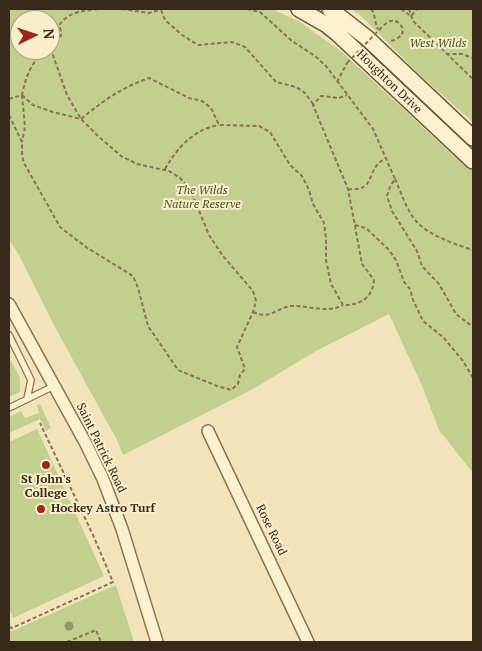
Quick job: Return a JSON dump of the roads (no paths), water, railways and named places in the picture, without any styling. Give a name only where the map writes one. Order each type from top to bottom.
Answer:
[{"type":"main road","name":"Houghton Drive","points":[[299,9],[317,18],[338,34],[473,161]]},
{"type":"main road","name":"Houghton Drive","points":[[330,9],[367,38],[473,138]]},
{"type":"street","name":"Saint Patrick Road","points":[[9,304],[97,466],[110,495],[157,642]]},
{"type":"street","name":"Rose Road","points":[[208,431],[308,642]]},
{"type":"lane","points":[[9,336],[31,380],[28,399]]},
{"type":"lane","points":[[9,408],[54,386]]},
{"type":"place","name":"St John's College","points":[[46,465]]},
{"type":"place","name":"Hockey Astro Turf","points":[[41,509]]},
{"type":"park label","name":"West Wilds","points":[[438,44]]},
{"type":"park label","name":"The Wilds Nature Reserve","points":[[202,198]]}]
